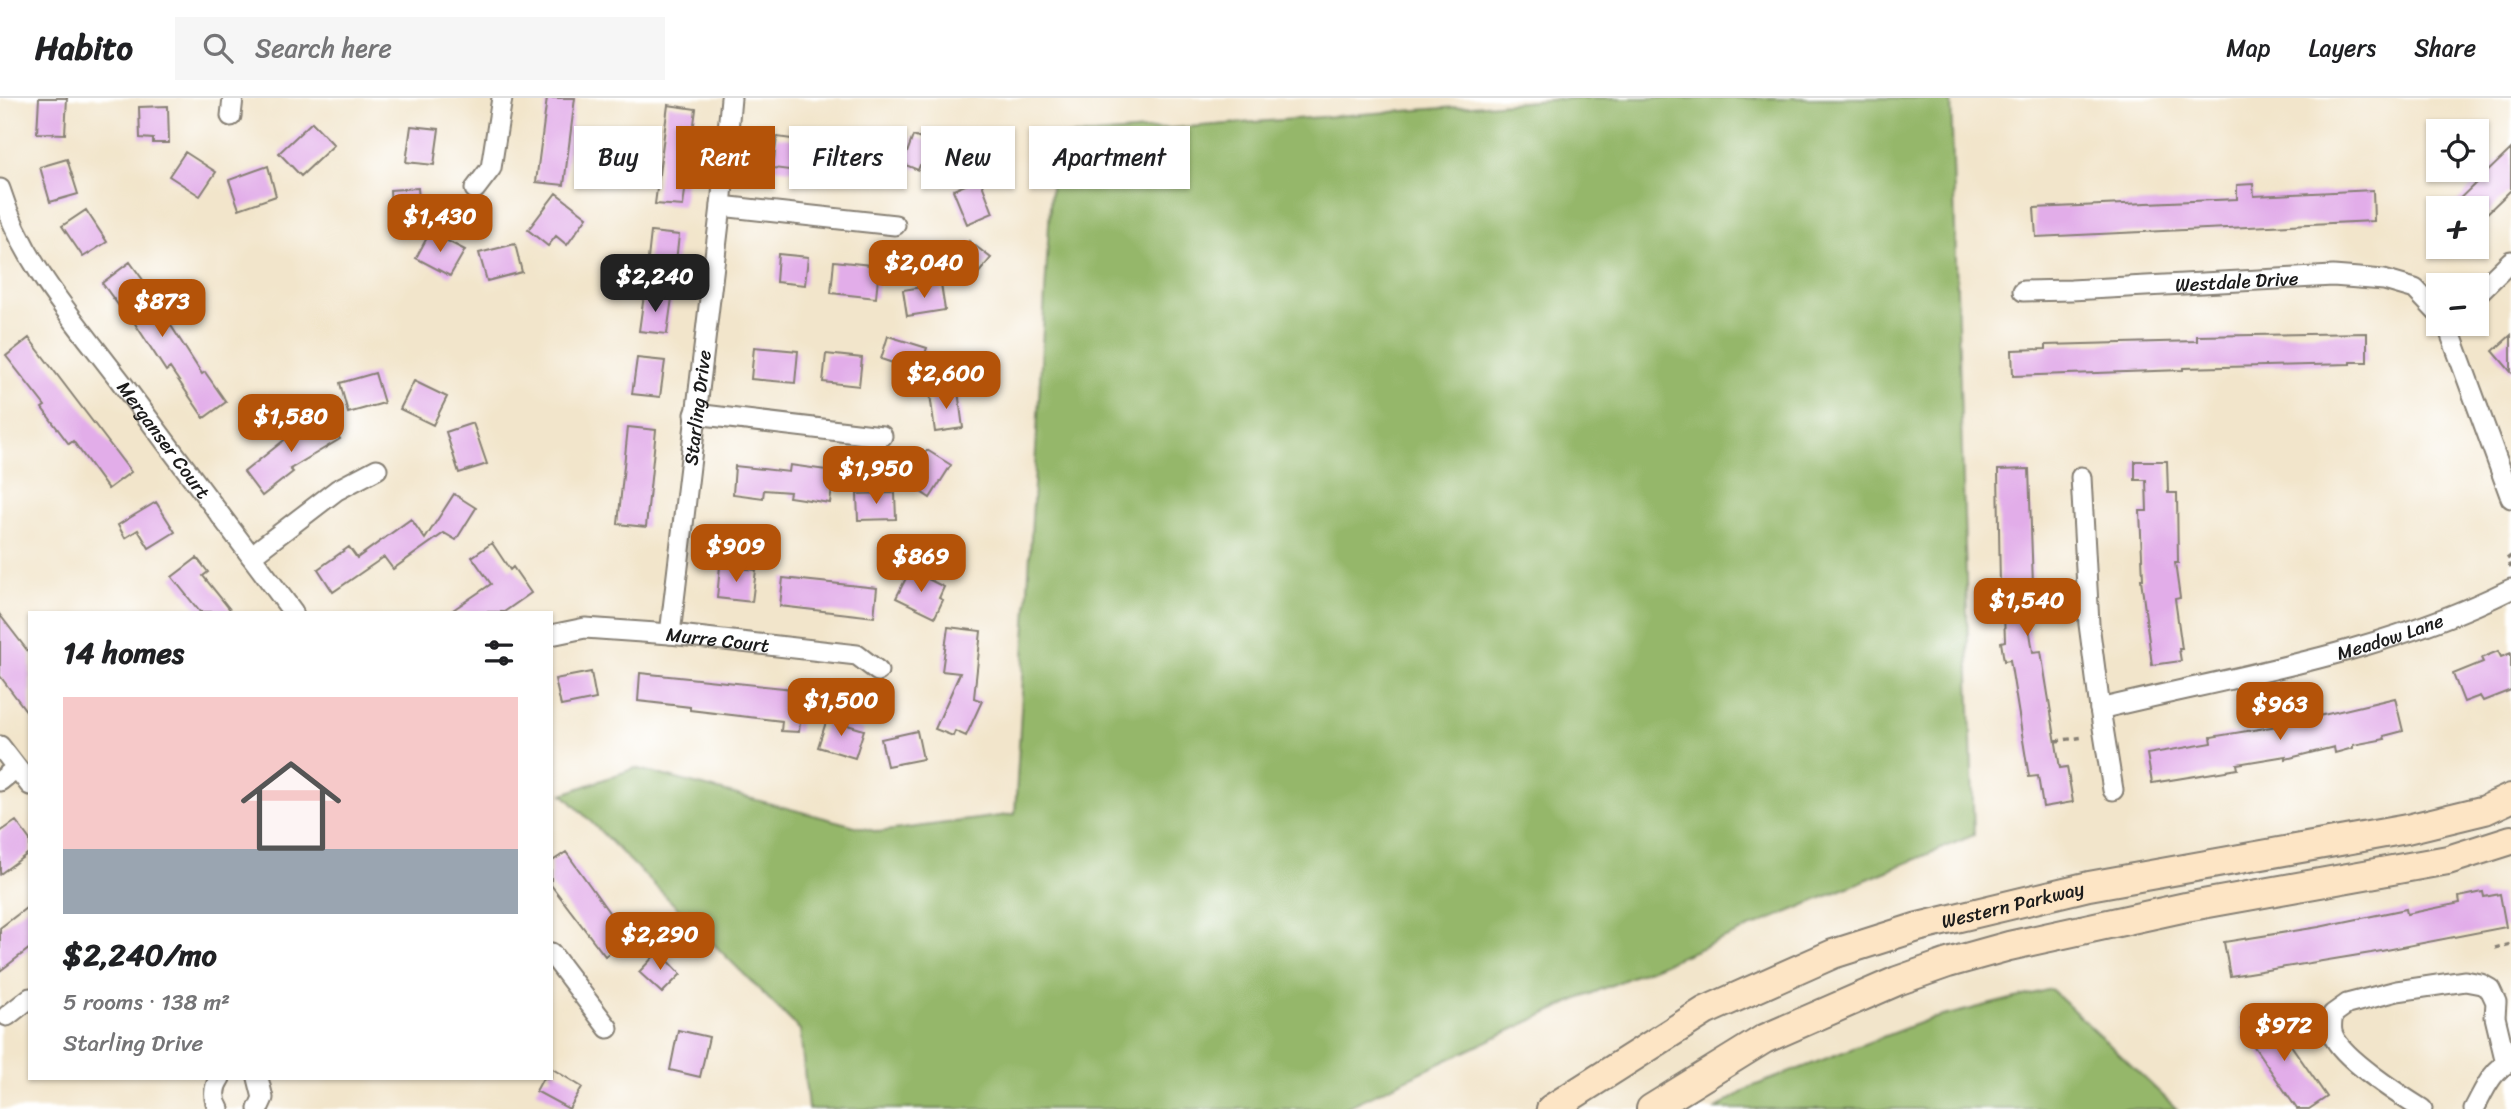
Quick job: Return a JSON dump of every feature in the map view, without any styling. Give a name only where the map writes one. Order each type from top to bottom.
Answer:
[{"type":"main road","name":"Western Parkway","points":[[1551,1109],[1705,1011],[1845,950],[1918,927],[2089,886],[2407,829],[2485,810],[2511,797]]},
{"type":"main road","points":[[1651,1109],[1763,1039],[1896,981],[1948,963],[2009,946],[2186,908],[2448,860],[2511,840]]},
{"type":"street","points":[[475,189],[491,168],[502,98]]},
{"type":"street","name":"Starling Drive","points":[[670,634],[721,206],[731,98]]},
{"type":"street","name":"Merganser Court","points":[[0,189],[8,215],[35,268],[71,320],[292,611]]},
{"type":"street","points":[[721,206],[895,225]]},
{"type":"street","points":[[2489,282],[2511,261]]},
{"type":"street","name":"Westdale Drive","points":[[2023,291],[2333,276],[2384,280],[2415,289],[2426,300]]},
{"type":"street","points":[[2451,336],[2511,498]]},
{"type":"street","points":[[695,414],[882,436]]},
{"type":"street","points":[[251,556],[337,490],[377,469]]},
{"type":"street","points":[[2081,477],[2089,624],[2113,790]]},
{"type":"street","name":"Meadow Lane","points":[[2100,709],[2306,663],[2371,645],[2511,589]]},
{"type":"street","name":"Murre Court","points":[[553,635],[585,628],[670,634],[858,655],[878,671]]},
{"type":"street","points":[[0,746],[28,783]]},
{"type":"street","points":[[0,780],[16,768]]},
{"type":"street","points":[[553,956],[608,1028]]},
{"type":"street","points":[[2422,1109],[2379,1081],[2337,1043],[2331,1026],[2333,1014],[2347,1004],[2397,991],[2465,981],[2482,984],[2490,989],[2496,1002],[2495,1017],[2508,1062],[2491,1077],[2473,1109]]},
{"type":"street","points":[[8,1016],[28,1000]]},
{"type":"street","points":[[218,1080],[214,1094],[219,1109]]},
{"type":"street","points":[[258,1080],[263,1098],[258,1109]]},
{"type":"path","points":[[2511,556],[2507,559],[2511,570]]},
{"type":"path","points":[[2056,741],[2084,737]]},
{"type":"path","points":[[2496,948],[2511,944]]},
{"type":"green space","points":[[1577,98],[1951,98],[1974,835],[1571,1002],[1343,1109],[808,1109],[800,1030],[563,794],[635,768],[878,832],[1015,814],[1051,189],[1190,189],[1190,127]]},
{"type":"green space","points":[[2051,989],[2177,1109],[1716,1109],[1751,1087],[1927,1020]]},
{"type":"building","points":[[39,98],[67,98],[65,134],[37,133]]},
{"type":"building","points":[[547,98],[575,98],[564,185],[536,182]]},
{"type":"building","points":[[668,105],[696,109],[694,126],[676,126],[676,189],[685,189],[683,206],[655,204],[657,189],[662,189],[662,151]]},
{"type":"building","points":[[168,106],[169,143],[153,143],[153,139],[140,138],[139,107]]},
{"type":"building","points":[[312,122],[334,145],[301,176],[279,153]]},
{"type":"building","points":[[411,126],[439,129],[434,165],[406,162]]},
{"type":"building","points":[[913,136],[921,139],[921,165],[918,170],[907,166],[907,153]]},
{"type":"building","points":[[777,137],[789,139],[789,170],[775,168]]},
{"type":"building","points":[[2511,149],[2511,190],[2489,211],[2489,196],[2462,196],[2477,182],[2489,182],[2489,170]]},
{"type":"building","points":[[185,152],[216,172],[200,196],[169,176]]},
{"type":"building","points":[[67,159],[78,194],[50,202],[40,167]]},
{"type":"building","points":[[268,166],[276,196],[239,209],[229,180]]},
{"type":"building","points":[[2253,184],[2254,196],[2373,190],[2374,221],[2036,237],[2034,208],[2237,199],[2237,185]]},
{"type":"building","points":[[418,188],[421,223],[392,225],[390,190]]},
{"type":"building","points":[[984,189],[993,213],[967,224],[953,190]]},
{"type":"building","points":[[556,193],[587,217],[567,245],[556,236],[548,246],[528,230]]},
{"type":"building","points":[[86,210],[107,242],[83,257],[62,226]]},
{"type":"building","points":[[430,232],[465,250],[450,276],[416,258]]},
{"type":"building","points":[[651,232],[679,235],[675,270],[647,268]]},
{"type":"building","points":[[969,241],[991,258],[968,286],[946,269]]},
{"type":"building","points":[[515,244],[522,272],[487,281],[479,253]]},
{"type":"building","points":[[778,254],[808,257],[805,285],[776,282]]},
{"type":"building","points":[[834,261],[879,266],[876,298],[831,293]]},
{"type":"building","points":[[130,262],[151,291],[143,296],[165,327],[170,324],[202,374],[205,372],[226,402],[204,418],[170,368],[166,371],[132,319],[130,321],[102,283]]},
{"type":"building","points":[[941,284],[945,310],[907,316],[903,290]]},
{"type":"building","points":[[644,295],[672,298],[667,334],[639,331]]},
{"type":"building","points":[[2367,333],[2367,362],[2351,364],[2013,376],[2012,350],[2046,349],[2046,345],[2197,341],[2197,336]]},
{"type":"building","points":[[2511,335],[2511,372],[2493,351]]},
{"type":"building","points":[[888,336],[927,348],[917,377],[901,372],[902,366],[881,359]]},
{"type":"building","points":[[29,338],[131,472],[108,489],[73,441],[69,444],[42,408],[45,406],[6,356]]},
{"type":"building","points":[[754,347],[798,351],[795,383],[751,379]]},
{"type":"building","points":[[826,354],[862,358],[859,386],[823,382]]},
{"type":"building","points":[[637,358],[665,361],[660,397],[632,394]]},
{"type":"building","points":[[375,373],[384,403],[348,413],[340,383]]},
{"type":"building","points":[[414,381],[447,397],[433,425],[400,409]]},
{"type":"building","points":[[958,391],[963,428],[935,432],[930,394]]},
{"type":"building","points":[[325,414],[340,439],[290,469],[293,472],[262,496],[244,472],[293,433]]},
{"type":"building","points":[[473,423],[487,464],[459,473],[446,432]]},
{"type":"building","points":[[628,427],[656,430],[646,527],[618,524]]},
{"type":"building","points":[[927,450],[951,465],[930,498],[906,482]]},
{"type":"building","points":[[2135,461],[2167,461],[2168,493],[2177,493],[2178,563],[2175,563],[2180,598],[2175,599],[2182,649],[2179,649],[2181,661],[2152,665],[2141,579],[2140,511],[2147,511],[2146,480],[2135,480]]},
{"type":"building","points":[[790,465],[834,471],[830,503],[789,497],[790,492],[764,490],[763,498],[733,494],[735,466],[789,472]]},
{"type":"building","points":[[2029,469],[2033,585],[2038,585],[2038,603],[2033,603],[2034,620],[2028,620],[2033,652],[2041,651],[2060,768],[2067,767],[2073,802],[2043,807],[2038,776],[2029,777],[2010,660],[2004,661],[2001,642],[2005,641],[2003,586],[2000,586],[1998,470]]},
{"type":"building","points":[[895,493],[896,519],[858,520],[857,494]]},
{"type":"building","points":[[454,494],[476,508],[456,540],[444,533],[393,569],[384,557],[333,592],[318,569],[349,547],[357,558],[411,519],[425,539]]},
{"type":"building","points":[[156,502],[175,532],[149,548],[138,530],[125,538],[118,525]]},
{"type":"building","points":[[492,543],[510,570],[513,567],[531,593],[505,611],[451,611],[491,584],[472,557]]},
{"type":"building","points":[[197,558],[208,572],[203,576],[231,611],[199,611],[172,577]]},
{"type":"building","points":[[720,566],[756,570],[752,602],[717,598]]},
{"type":"building","points":[[910,570],[944,587],[939,598],[943,600],[935,617],[896,598]]},
{"type":"building","points":[[783,578],[877,588],[874,617],[780,606]]},
{"type":"building","points":[[0,615],[28,651],[28,713],[0,676]]},
{"type":"building","points":[[948,627],[981,631],[974,698],[982,701],[966,736],[955,731],[953,736],[935,729],[960,673],[942,671]]},
{"type":"building","points":[[2498,651],[2501,657],[2511,653],[2511,690],[2483,701],[2480,696],[2464,702],[2453,674],[2483,662],[2481,658]]},
{"type":"building","points":[[591,672],[596,699],[561,706],[555,679]]},
{"type":"building","points":[[640,673],[803,690],[799,732],[781,731],[782,721],[638,701]]},
{"type":"building","points":[[2395,698],[2403,731],[2384,736],[2385,739],[2353,745],[2353,748],[2335,753],[2334,747],[2286,759],[2286,756],[2237,764],[2238,769],[2152,783],[2147,754],[2212,743],[2211,737],[2277,726]]},
{"type":"building","points":[[827,719],[864,730],[855,758],[818,747]]},
{"type":"building","points":[[917,731],[923,759],[887,766],[881,739]]},
{"type":"building","points":[[16,821],[28,837],[28,853],[0,874],[0,832]]},
{"type":"building","points":[[566,852],[628,939],[605,956],[553,888],[553,861]]},
{"type":"building","points":[[2483,892],[2484,897],[2500,894],[2506,927],[2230,976],[2224,942],[2319,927],[2406,909],[2407,914],[2460,903],[2459,897]]},
{"type":"building","points":[[28,907],[28,950],[0,971],[0,928]]},
{"type":"building","points":[[659,951],[681,974],[662,993],[639,972]]},
{"type":"building","points":[[2268,1012],[2327,1097],[2309,1109],[2297,1109],[2242,1029]]},
{"type":"building","points":[[678,1030],[709,1037],[700,1077],[670,1070]]},
{"type":"building","points":[[553,1069],[582,1087],[569,1109],[536,1091],[542,1080],[553,1080]]}]
